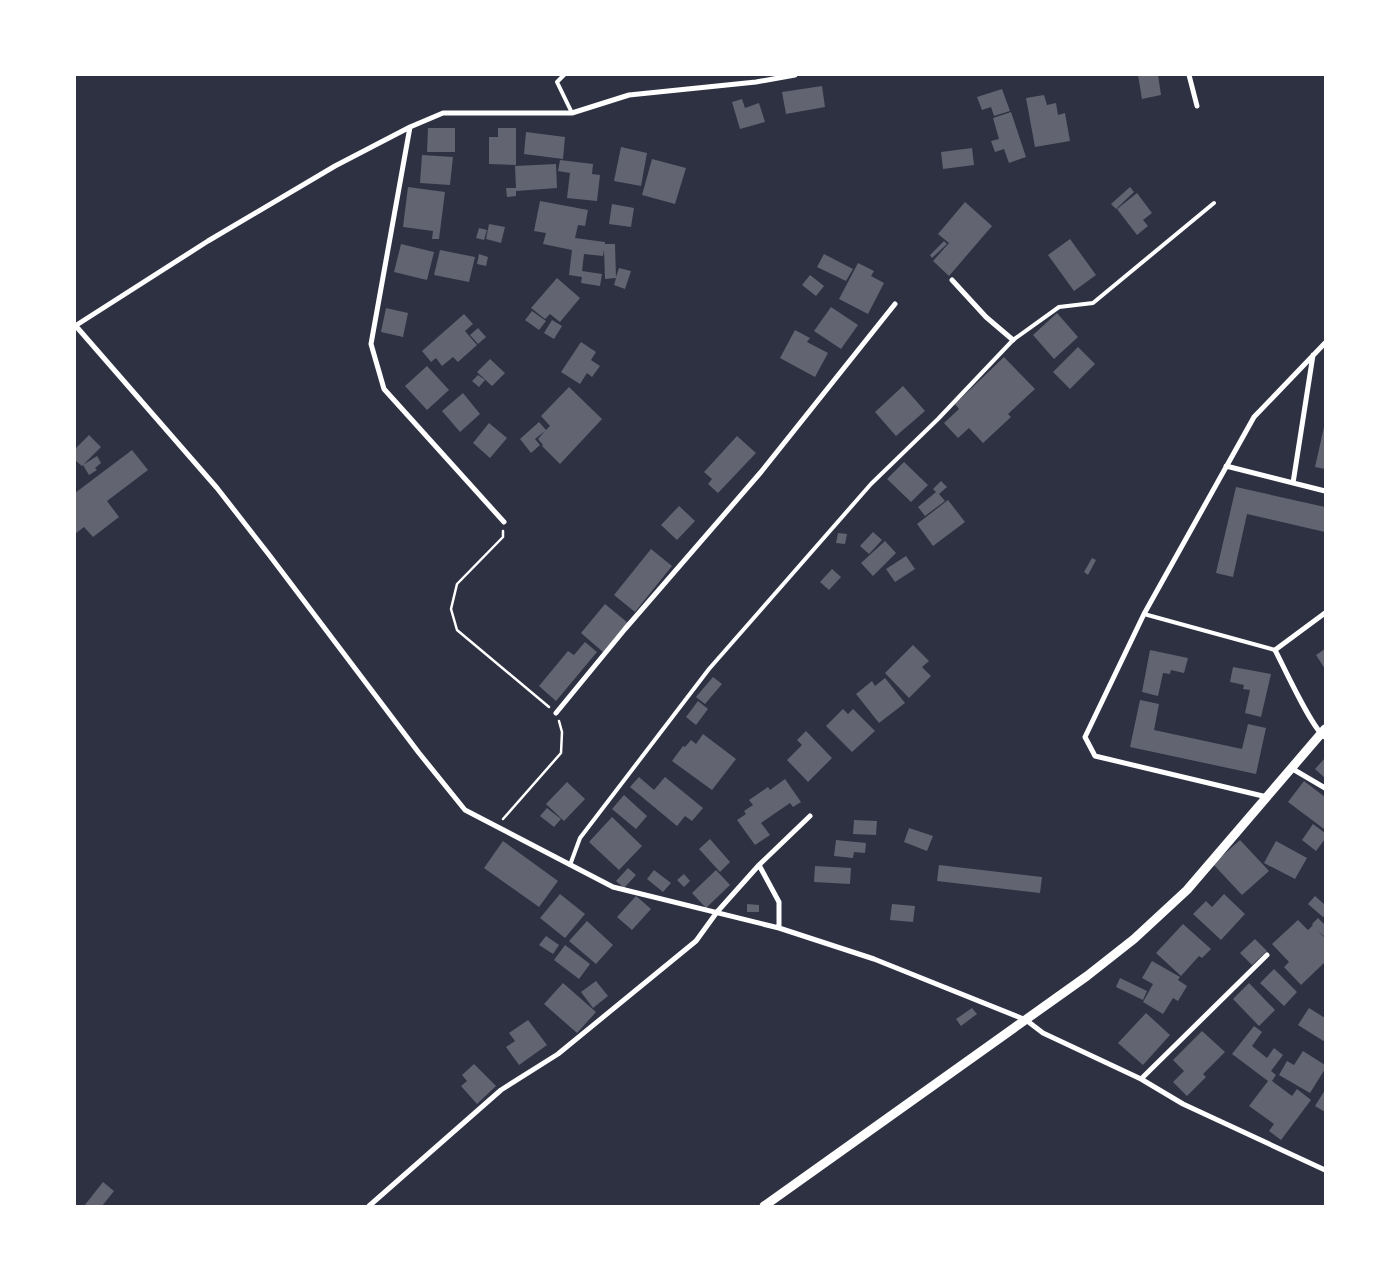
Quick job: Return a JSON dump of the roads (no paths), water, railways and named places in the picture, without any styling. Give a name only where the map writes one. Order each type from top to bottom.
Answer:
[{"type":"street","points":[[794,75],[756,82],[629,95],[572,113],[443,112],[335,166],[208,241],[75,326],[216,488],[419,753],[465,810],[613,887],[779,928],[874,959],[1026,1020],[1043,1033],[1141,1079],[1183,1104],[1325,1170]]},
{"type":"street","points":[[1190,75],[1196,106]]},
{"type":"street","points":[[410,127],[371,344],[384,389],[504,522]]},
{"type":"street","points":[[952,280],[986,317],[1013,340]]},
{"type":"street","points":[[556,713],[625,629],[761,472],[895,304]]},
{"type":"street","points":[[1267,797],[1095,756],[1085,737],[1144,614],[1254,417],[1325,342]]},
{"type":"street","points":[[1293,483],[1314,354]]},
{"type":"street","points":[[1226,466],[1325,491]]},
{"type":"street","points":[[764,1206],[1087,976],[1174,904],[1324,733],[1275,650],[1325,613]]},
{"type":"street","points":[[1292,768],[1325,788]]},
{"type":"street","points":[[369,1206],[501,1090],[558,1054],[696,941],[717,912],[759,865],[810,816]]},
{"type":"street","points":[[759,865],[779,902],[779,928]]},
{"type":"street","points":[[1141,1079],[1267,955]]},
{"type":"lane","points":[[554,75],[572,113]]},
{"type":"lane","points":[[557,82],[564,75]]},
{"type":"lane","points":[[570,864],[580,838],[709,669],[871,484],[938,419],[1013,340],[1059,307],[1093,303],[1214,203]]},
{"type":"lane","points":[[1144,614],[1275,650]]}]
